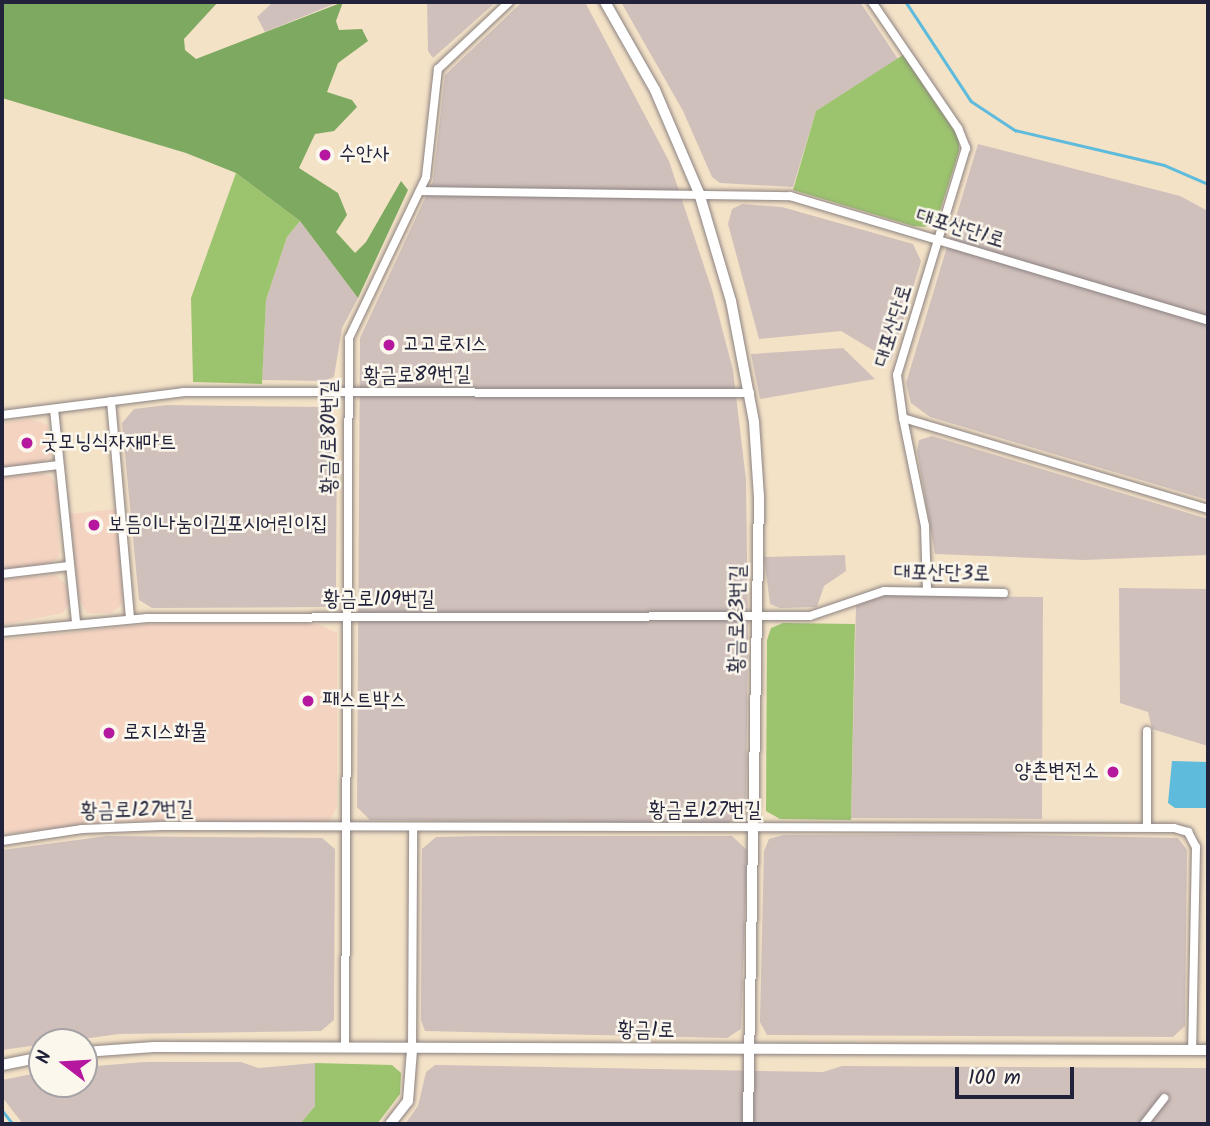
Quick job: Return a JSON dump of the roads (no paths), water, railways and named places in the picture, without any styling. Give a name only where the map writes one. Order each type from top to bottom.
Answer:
[{"type":"street","name":"황금1로80번길","points":[[345,1048],[347,394],[351,329],[378,284],[421,191],[429,160],[438,69],[509,2]]},
{"type":"street","name":"황금로23번길","points":[[605,2],[654,90],[699,193],[732,301],[750,393],[758,472],[755,829],[748,1124]]},
{"type":"street","name":"대포산단로","points":[[872,2],[965,143],[896,383],[925,526],[927,590]]},
{"type":"street","points":[[421,191],[699,193]]},
{"type":"street","name":"대포산단1로","points":[[699,193],[790,196],[1208,321]]},
{"type":"street","name":"황금로89번길","points":[[2,415],[183,392],[750,393]]},
{"type":"street","points":[[111,401],[130,618]]},
{"type":"street","points":[[54,409],[76,623]]},
{"type":"street","points":[[903,418],[1208,506]]},
{"type":"street","points":[[2,472],[59,466]]},
{"type":"street","points":[[2,574],[69,566]]},
{"type":"street","name":"대포산단3로","points":[[757,615],[818,615],[884,591],[1004,593]]},
{"type":"street","name":"황금로109번길","points":[[2,632],[130,618],[757,615]]},
{"type":"street","points":[[1147,731],[1147,827]]},
{"type":"street","name":"황금로127번길","points":[[2,841],[117,827],[1147,827],[1183,830],[1195,841],[1192,1050]]},
{"type":"street","points":[[390,1124],[408,1101],[412,1050],[413,829]]},
{"type":"street","name":"황금1로","points":[[98,1052],[345,1048],[749,1052],[1208,1050]]},
{"type":"street","points":[[2,1065],[28,1060]]},
{"type":"street","points":[[1144,1124],[1164,1098]]},
{"type":"water","points":[[1172,761],[1208,762],[1208,808],[1175,808],[1168,803]]},
{"type":"waterway","points":[[906,2],[971,101],[1015,130],[1164,165],[1208,184]]},
{"type":"waterway","points":[[2,1110],[13,1124]]},
{"type":"place","name":"수안사","points":[[325,155]]},
{"type":"place","name":"고고로지스","points":[[389,345]]},
{"type":"place","name":"굿모닝식자재마트","points":[[27,443]]},
{"type":"place","name":"보듬이나눔이김포시어린이집","points":[[94,525]]},
{"type":"place","name":"패스트박스","points":[[308,701]]},
{"type":"place","name":"로지스화물","points":[[109,733]]},
{"type":"place","name":"양촌변전소","points":[[1113,772]]}]
